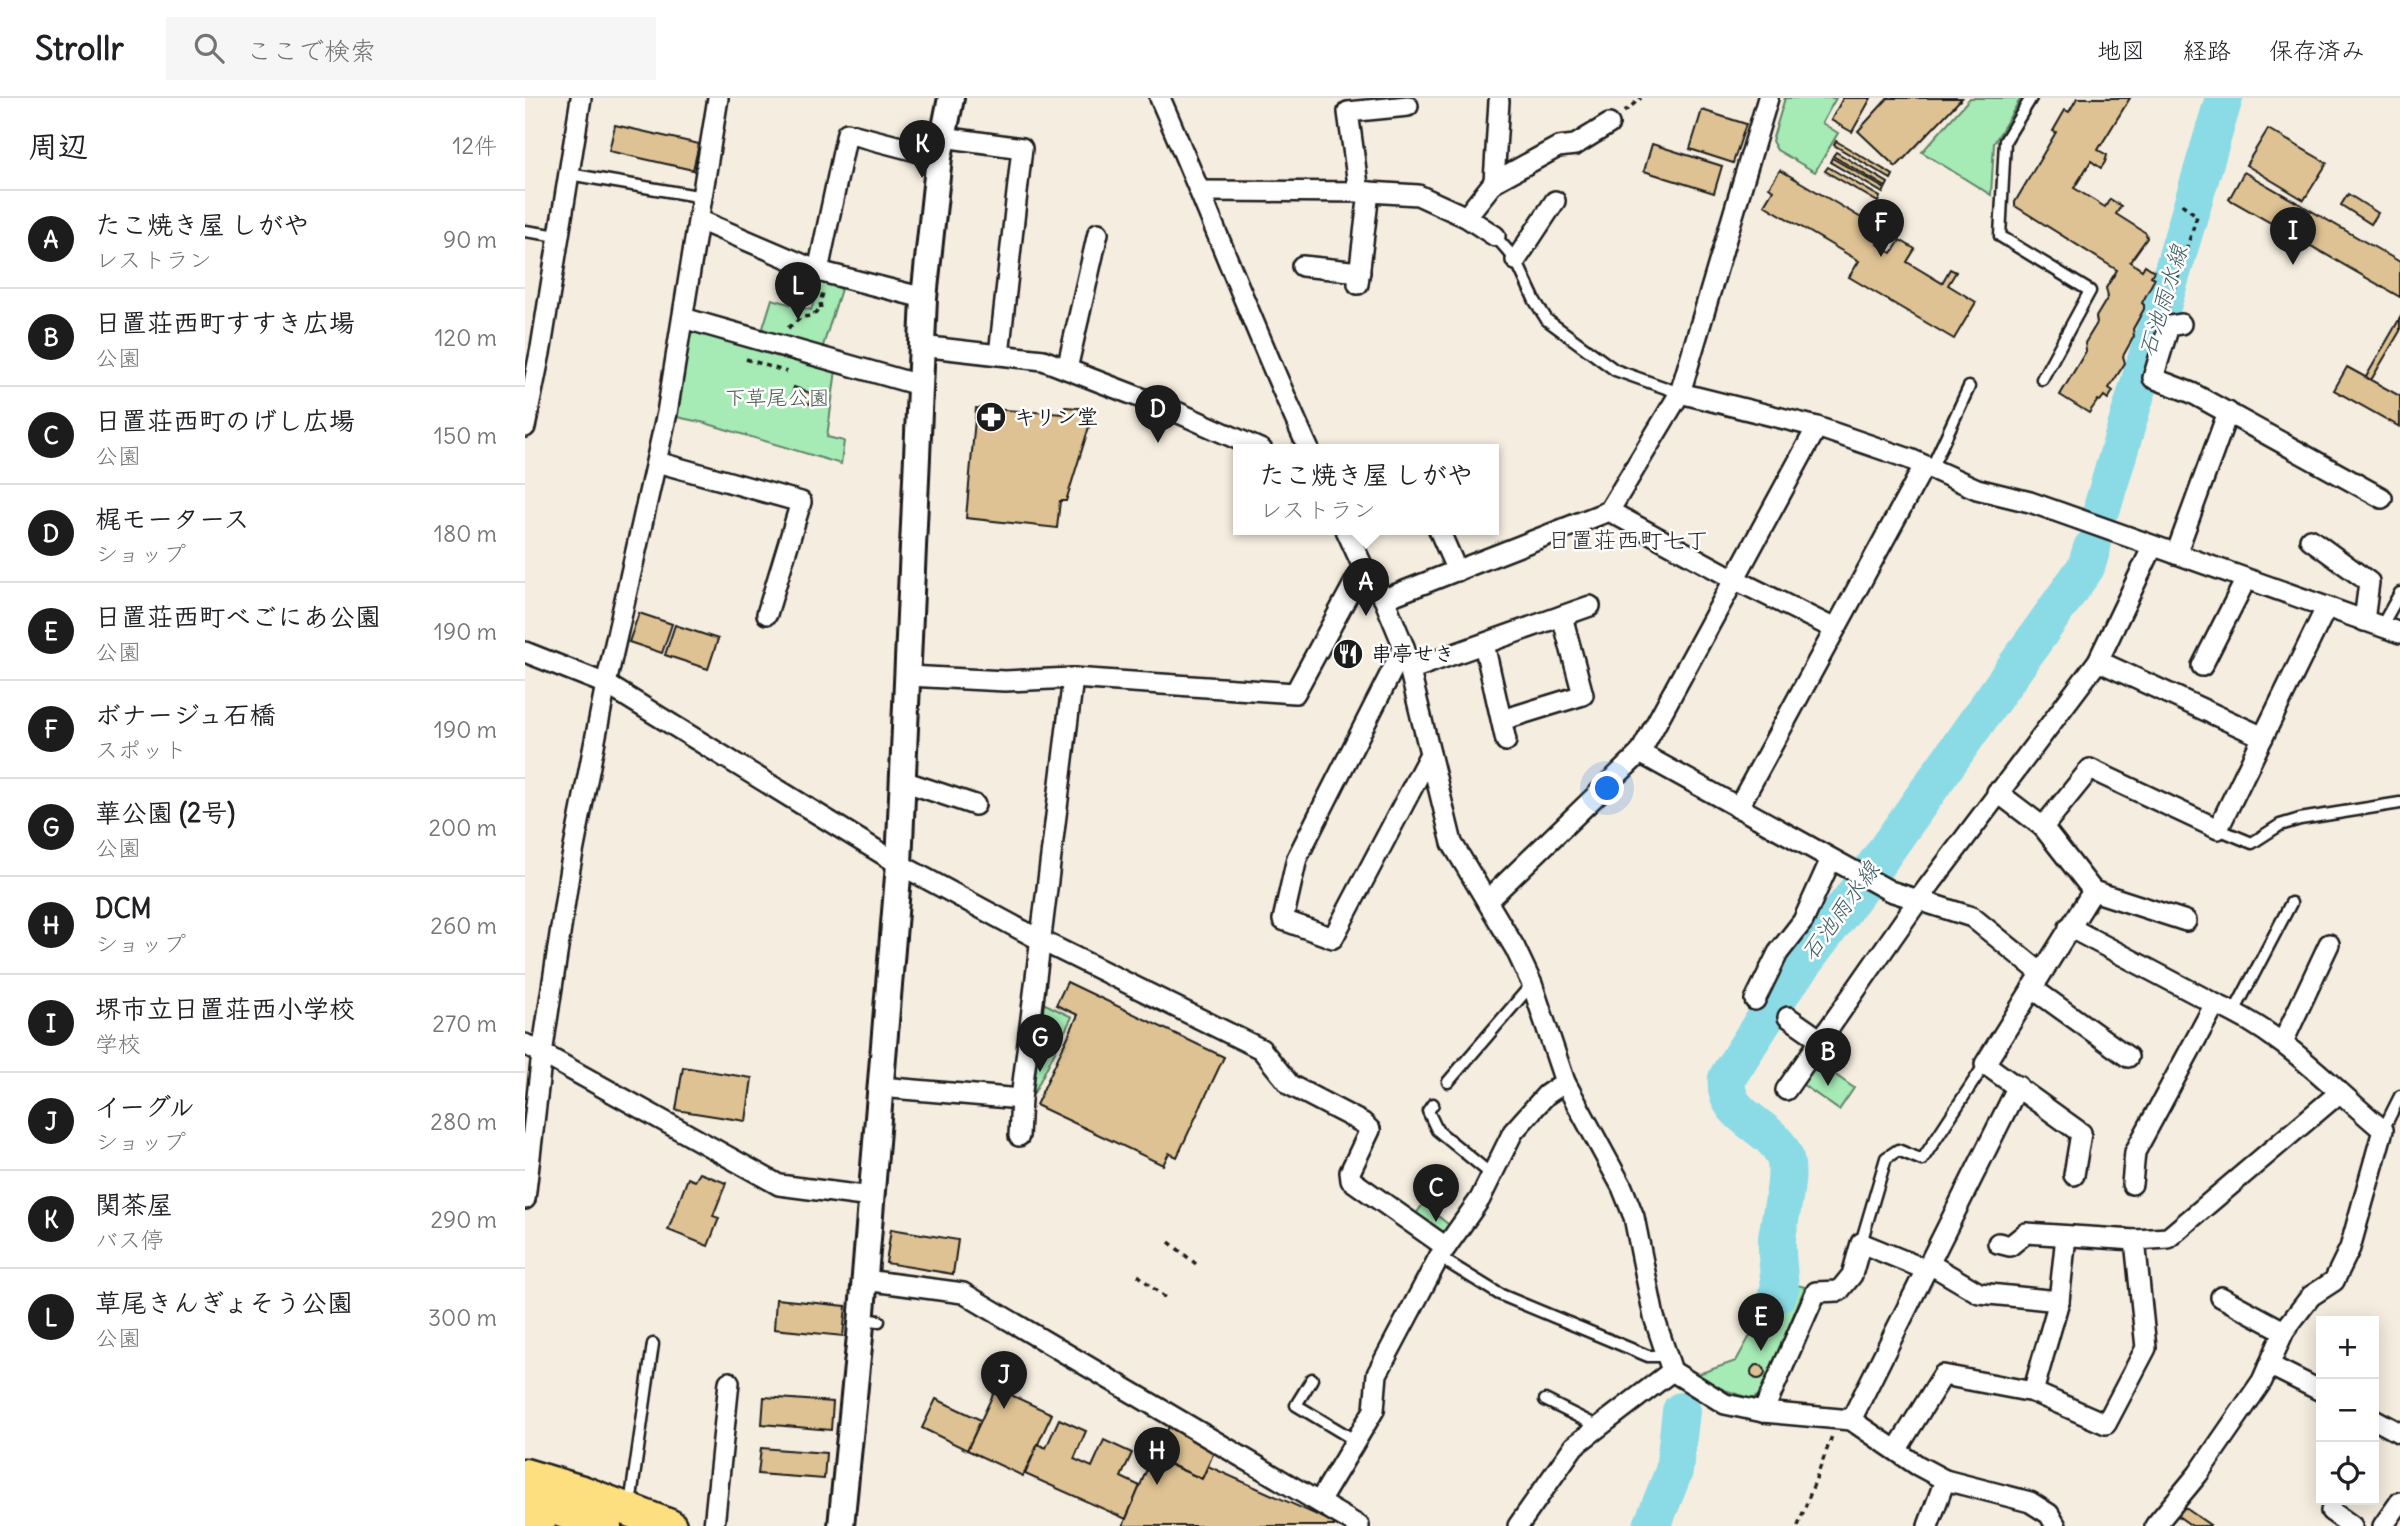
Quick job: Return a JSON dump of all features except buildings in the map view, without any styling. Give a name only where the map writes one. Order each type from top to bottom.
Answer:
[{"type":"highway","points":[[525,1523],[536,1526]]},
{"type":"main road","points":[[525,1475],[617,1517]]},
{"type":"main road","points":[[525,1498],[670,1526]]},
{"type":"street","points":[[525,427],[533,346],[559,236],[582,98]]},
{"type":"street","points":[[525,1199],[533,1049],[606,684],[667,413],[718,98]]},
{"type":"street","points":[[841,1526],[870,1320],[865,1280],[899,864],[921,346],[941,147],[951,98]]},
{"type":"street","points":[[1160,98],[1201,191],[1267,358],[1306,444]]},
{"type":"street","points":[[1384,599],[1609,511],[1680,393],[1768,98]]},
{"type":"street","points":[[1495,182],[1499,101]]},
{"type":"street","points":[[1303,266],[1359,278],[1364,192],[1348,112],[1408,106]]},
{"type":"street","points":[[1466,217],[1495,182],[1558,147],[1575,145],[1609,124]]},
{"type":"street","points":[[826,273],[847,133],[941,147],[1022,148],[999,355]]},
{"type":"street","points":[[1201,191],[1418,195],[1466,217],[1495,236]]},
{"type":"street","points":[[1516,260],[1555,201]]},
{"type":"street","points":[[699,220],[826,273],[925,298]]},
{"type":"street","points":[[1067,369],[1098,233]]},
{"type":"street","points":[[683,317],[919,385]]},
{"type":"street","points":[[2175,325],[2153,378],[2192,393],[2382,498]]},
{"type":"street","points":[[921,346],[1043,360],[1170,409],[1249,444]]},
{"type":"street","points":[[1680,393],[1817,427],[1927,467],[1977,489],[2030,502],[2400,633]]},
{"type":"street","points":[[2176,554],[2228,412]]},
{"type":"street","points":[[1487,901],[1640,753],[1817,427]]},
{"type":"street","points":[[657,462],[801,502],[767,614]]},
{"type":"street","points":[[1738,808],[1927,467]]},
{"type":"street","points":[[1609,511],[1734,579],[1835,629]]},
{"type":"street","points":[[1348,535],[1363,567],[1384,599],[1404,647],[1452,843],[1515,948],[1532,984],[1565,1082],[1622,1187],[1634,1217],[1654,1317],[1669,1364],[1725,1404],[1763,1412],[1846,1419],[1945,1480],[2030,1502],[2049,1514],[2056,1526]]},
{"type":"street","points":[[1441,535],[1457,571]]},
{"type":"street","points":[[2310,538],[2369,582],[2372,624]]},
{"type":"street","points":[[1786,1090],[1919,899],[2098,661],[2153,546]]},
{"type":"street","points":[[908,676],[1005,681],[1073,678],[1295,693],[1363,567]]},
{"type":"street","points":[[2202,666],[2246,579]]},
{"type":"street","points":[[1409,670],[1590,606]]},
{"type":"street","points":[[2043,827],[2090,769],[2218,829],[2326,608]]},
{"type":"street","points":[[1502,720],[1583,695],[1562,616]]},
{"type":"street","points":[[1484,644],[1506,741]]},
{"type":"street","points":[[1404,647],[1297,858],[1283,920],[1333,938],[1430,754]]},
{"type":"street","points":[[525,652],[606,684],[899,864],[1042,941],[1261,1049],[1290,1085],[1363,1123],[1370,1130],[1350,1172],[1351,1180],[1443,1252]]},
{"type":"street","points":[[2098,661],[2263,737]]},
{"type":"street","points":[[1019,1136],[1021,1099],[1073,678]]},
{"type":"street","points":[[1640,753],[1890,891],[1972,918],[2036,980],[2128,1057]]},
{"type":"street","points":[[903,781],[975,805]]},
{"type":"street","points":[[1997,792],[2043,827],[2093,891],[2186,920]]},
{"type":"street","points":[[1755,1000],[1778,953],[1803,922],[1831,859]]},
{"type":"street","points":[[2074,1175],[2081,1133],[1985,1064],[2093,891]]},
{"type":"street","points":[[2069,927],[2234,1012],[2283,1042],[2383,1130],[2350,1248],[2334,1281],[2311,1296],[2284,1331],[2262,1381],[2198,1474],[2155,1526]]},
{"type":"street","points":[[2283,1042],[2329,944]]},
{"type":"street","points":[[2132,1184],[2135,1152],[2215,1004]]},
{"type":"street","points":[[1788,1017],[1821,1040]]},
{"type":"street","points":[[533,1049],[779,1185],[871,1197]]},
{"type":"street","points":[[1319,1502],[1374,1410],[1377,1374],[1443,1252],[1480,1199],[1513,1132],[1546,1095],[1565,1082]]},
{"type":"street","points":[[1846,1419],[1929,1267],[2018,1086]]},
{"type":"street","points":[[880,1087],[1021,1099]]},
{"type":"street","points":[[1999,1243],[2010,1245],[2025,1233],[2136,1240],[2168,1238],[2339,1093]]},
{"type":"street","points":[[2033,1392],[2059,1301],[2066,1236]]},
{"type":"street","points":[[1897,1449],[1943,1375],[2033,1392],[2106,1424],[2147,1348],[2136,1240]]},
{"type":"street","points":[[1763,1412],[1815,1292],[1839,1291],[1852,1275],[1861,1243],[1929,1267],[1979,1293],[2059,1301]]},
{"type":"street","points":[[865,1280],[965,1287],[1062,1349],[1104,1369],[1355,1525]]},
{"type":"street","points":[[2221,1297],[2284,1331]]},
{"type":"street","points":[[1518,1526],[1574,1446],[1669,1364]]},
{"type":"street","points":[[2269,1365],[2316,1388]]},
{"type":"street","points":[[714,1526],[729,1382]]},
{"type":"street","points":[[2379,1422],[2400,1433]]},
{"type":"street","points":[[1928,1526],[1945,1480]]},
{"type":"street","points":[[2383,1526],[2400,1502]]},
{"type":"street","points":[[2331,1511],[2353,1526]]},
{"type":"lane","points":[[2031,98],[2005,141],[2000,236],[2090,291],[2042,379]]},
{"type":"lane","points":[[569,174],[703,197]]},
{"type":"lane","points":[[525,231],[559,236]]},
{"type":"lane","points":[[1495,236],[1516,260],[1547,320],[1615,370],[1680,393]]},
{"type":"lane","points":[[1927,467],[1969,387]]},
{"type":"lane","points":[[2372,624],[2400,593]]},
{"type":"lane","points":[[2218,829],[2252,843],[2280,825],[2300,819],[2400,803]]},
{"type":"lane","points":[[2234,1012],[2291,903]]},
{"type":"lane","points":[[1448,1082],[1532,984]]},
{"type":"lane","points":[[1861,1243],[1886,1158],[1898,1150],[1922,1160],[1985,1064]]},
{"type":"lane","points":[[2383,1130],[2400,1096]]},
{"type":"lane","points":[[1433,1104],[1428,1111],[1437,1130],[1492,1175]]},
{"type":"lane","points":[[1443,1252],[1499,1294],[1669,1364]]},
{"type":"lane","points":[[617,1517],[653,1344]]},
{"type":"lane","points":[[1312,1379],[1296,1405],[1356,1441]]},
{"type":"lane","points":[[1545,1399],[1599,1427]]},
{"type":"path","points":[[2175,325],[2164,318],[2197,216],[2183,205],[2179,210]]},
{"type":"path","points":[[782,347],[786,330],[802,317],[811,316],[821,309],[820,302],[824,292],[830,289],[826,273]]},
{"type":"path","points":[[746,359],[787,372]]},
{"type":"path","points":[[1169,1242],[1196,1264]]},
{"type":"path","points":[[1138,1275],[1165,1298]]},
{"type":"path","points":[[1798,1526],[1828,1444],[1846,1419]]},
{"type":"green space","points":[[1785,98],[1836,98],[1822,123],[1838,133],[1815,172],[1777,150],[1772,141]]},
{"type":"green space","points":[[1970,98],[2021,98],[1994,143],[1991,195],[1922,152]]},
{"type":"green space","points":[[820,280],[842,286],[822,349],[762,331],[772,299],[811,310]]},
{"type":"green space","name":"下草尾公園","points":[[688,329],[836,370],[827,437],[844,441],[841,464],[705,423],[672,416]]},
{"type":"green space","points":[[1043,1003],[1072,1017],[1033,1095]]},
{"type":"green space","points":[[1817,1062],[1854,1088],[1839,1110],[1802,1084]]},
{"type":"green space","points":[[1423,1204],[1453,1228],[1451,1232],[1439,1232],[1416,1214]]},
{"type":"green space","points":[[1792,1284],[1805,1287],[1761,1395],[1751,1399],[1719,1388],[1698,1374],[1736,1361],[1773,1295],[1783,1300]]},
{"type":"waterway","name":"石池雨水線","points":[[2103,505],[2224,98]]},
{"type":"waterway","name":"石池雨水線","points":[[1777,1295],[1780,1289],[1777,1239],[1786,1183],[1786,1161],[1776,1143],[1732,1102],[1727,1091],[1727,1078],[1783,990],[1855,894],[2086,567],[2092,548]]},
{"type":"waterway","name":"石池雨水線","points":[[1652,1526],[1674,1471],[1681,1411]]},
{"type":"place","name":"関茶屋","points":[[922,178]]},
{"type":"place","name":"ボナージュ石橋","points":[[1881,257]]},
{"type":"place","name":"堺市立日置荘西小学校","points":[[2293,265]]},
{"type":"place","name":"草尾きんぎょそう公園","points":[[798,320]]},
{"type":"place","name":"キリン堂","points":[[991,417]]},
{"type":"place","name":"梶モータース","points":[[1158,443]]},
{"type":"place","name":"たこ焼き屋 しがや","points":[[1366,616]]},
{"type":"place","name":"串亭せき","points":[[1348,654]]},
{"type":"place","name":"華公園 (2号)","points":[[1040,1072]]},
{"type":"place","name":"日置荘西町すすき広場","points":[[1828,1086]]},
{"type":"place","name":"日置荘西町のげし広場","points":[[1436,1222]]},
{"type":"place","name":"日置荘西町べごにあ公園","points":[[1761,1351]]},
{"type":"place","name":"イーグル","points":[[1004,1409]]},
{"type":"place","name":"DCM","points":[[1157,1485]]},
{"type":"district","name":"日置荘西町七丁","points":[[1628,540]]}]
